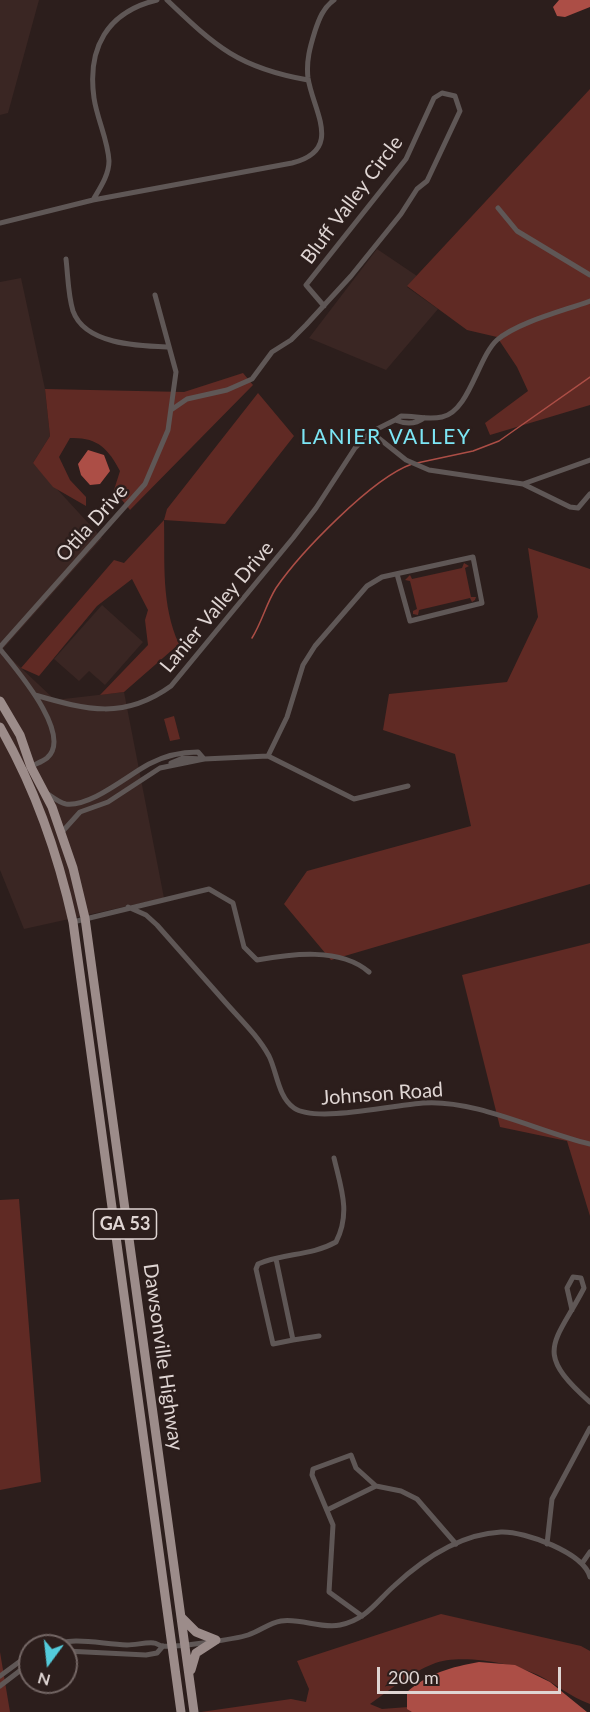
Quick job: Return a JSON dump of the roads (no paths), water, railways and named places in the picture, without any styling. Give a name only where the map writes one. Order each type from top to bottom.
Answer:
[{"type":"main road","name":"Dawsonville Highway","points":[[0,701],[20,735],[27,769],[52,843],[73,922],[168,1646],[181,1712]]},
{"type":"main road","name":"GA 53","points":[[0,727],[27,769]]},
{"type":"main road","name":"Dawsonville Highway","points":[[27,769],[44,791],[62,832],[86,918],[125,1220],[193,1708]]},
{"type":"main road","points":[[182,1618],[196,1632],[216,1640]]},
{"type":"main road","points":[[193,1708],[191,1667],[193,1658],[196,1653],[216,1640]]},
{"type":"street","points":[[93,200],[105,179],[109,161],[94,98],[92,75],[96,54],[104,33],[113,21],[135,7],[157,0]]},
{"type":"street","points":[[167,0],[216,45],[242,62],[275,73],[308,80]]},
{"type":"street","points":[[0,223],[93,200],[292,163],[310,156],[319,145],[322,130],[308,80],[309,49],[320,16],[334,0]]},
{"type":"street","name":"Bluff Valley Circle","points":[[171,410],[187,399],[227,390],[252,379],[272,352],[291,340],[324,306],[365,259],[417,189],[428,181],[460,111],[455,96],[442,93],[434,98],[406,159],[306,285],[324,306]]},
{"type":"street","points":[[498,208],[517,231],[590,275]]},
{"type":"street","points":[[66,259],[73,310],[78,321],[102,337],[116,341],[169,347]]},
{"type":"street","name":"Otila Drive","points":[[0,648],[135,500],[145,484],[168,430],[176,382],[155,295]]},
{"type":"street","name":"Lanier Valley Drive","points":[[35,694],[92,710],[113,710],[137,705],[154,698],[171,686],[293,538],[316,508],[346,458],[371,432],[401,416],[444,417],[455,410],[496,341],[509,332],[590,301]]},
{"type":"street","points":[[371,432],[406,460],[429,470],[523,484],[570,507],[578,508],[590,495]]},
{"type":"street","points":[[523,484],[590,460]]},
{"type":"street","points":[[268,756],[287,717],[303,665],[315,646],[367,586],[382,577],[473,557],[482,603],[410,621],[397,574]]},
{"type":"street","points":[[0,648],[35,694],[51,726],[54,739],[47,758],[27,769]]},
{"type":"street","points":[[62,832],[73,817],[108,802],[157,769],[198,752],[204,759]]},
{"type":"street","points":[[44,791],[64,804],[108,791],[153,762],[183,758],[268,756],[354,799],[408,786]]},
{"type":"street","points":[[153,762],[157,769]]},
{"type":"street","points":[[90,797],[94,807]]},
{"type":"street","points":[[73,922],[209,889],[233,903],[243,947],[256,960],[288,955],[328,955],[364,967],[369,972]]},
{"type":"street","name":"Johnson Road","points":[[128,907],[147,915],[157,925],[254,1034],[273,1064],[286,1101],[294,1109],[326,1114],[426,1103],[447,1103],[510,1118],[551,1134],[590,1144]]},
{"type":"street","points":[[319,1336],[273,1344],[258,1281],[258,1264],[304,1255],[336,1242],[342,1230],[345,1209],[334,1158]]},
{"type":"street","points":[[276,1259],[293,1340]]},
{"type":"street","points":[[572,1310],[567,1288],[573,1277],[581,1278],[584,1288],[572,1310],[561,1325],[554,1344],[554,1356],[560,1370],[590,1402]]},
{"type":"street","points":[[126,1318],[140,1316]]},
{"type":"street","points":[[547,1544],[552,1499],[590,1428]]},
{"type":"street","points":[[363,1616],[329,1592],[333,1525],[312,1475],[313,1469],[351,1455],[356,1468],[376,1486],[401,1491],[417,1499],[456,1544]]},
{"type":"street","points":[[327,1510],[376,1486]]},
{"type":"street","points":[[78,1640],[125,1645],[154,1643],[168,1646],[248,1635],[278,1621],[293,1620],[338,1625],[363,1616],[374,1608],[405,1575],[472,1536],[517,1533],[547,1544],[583,1562],[590,1576]]},
{"type":"street","points":[[583,1562],[590,1552]]},
{"type":"street","points":[[84,1640],[84,1650]]},
{"type":"street","points":[[78,1650],[146,1655],[157,1653],[168,1646]]},
{"type":"street","points":[[0,1676],[18,1663]]},
{"type":"street","points":[[0,1686],[18,1672]]},
{"type":"waterway","points":[[417,463],[473,451],[499,441],[590,377]]},
{"type":"waterway","points":[[252,638],[276,588],[319,537],[377,484],[412,464]]},
{"type":"district","name":"LANIER VALLEY","points":[[386,437]]}]
